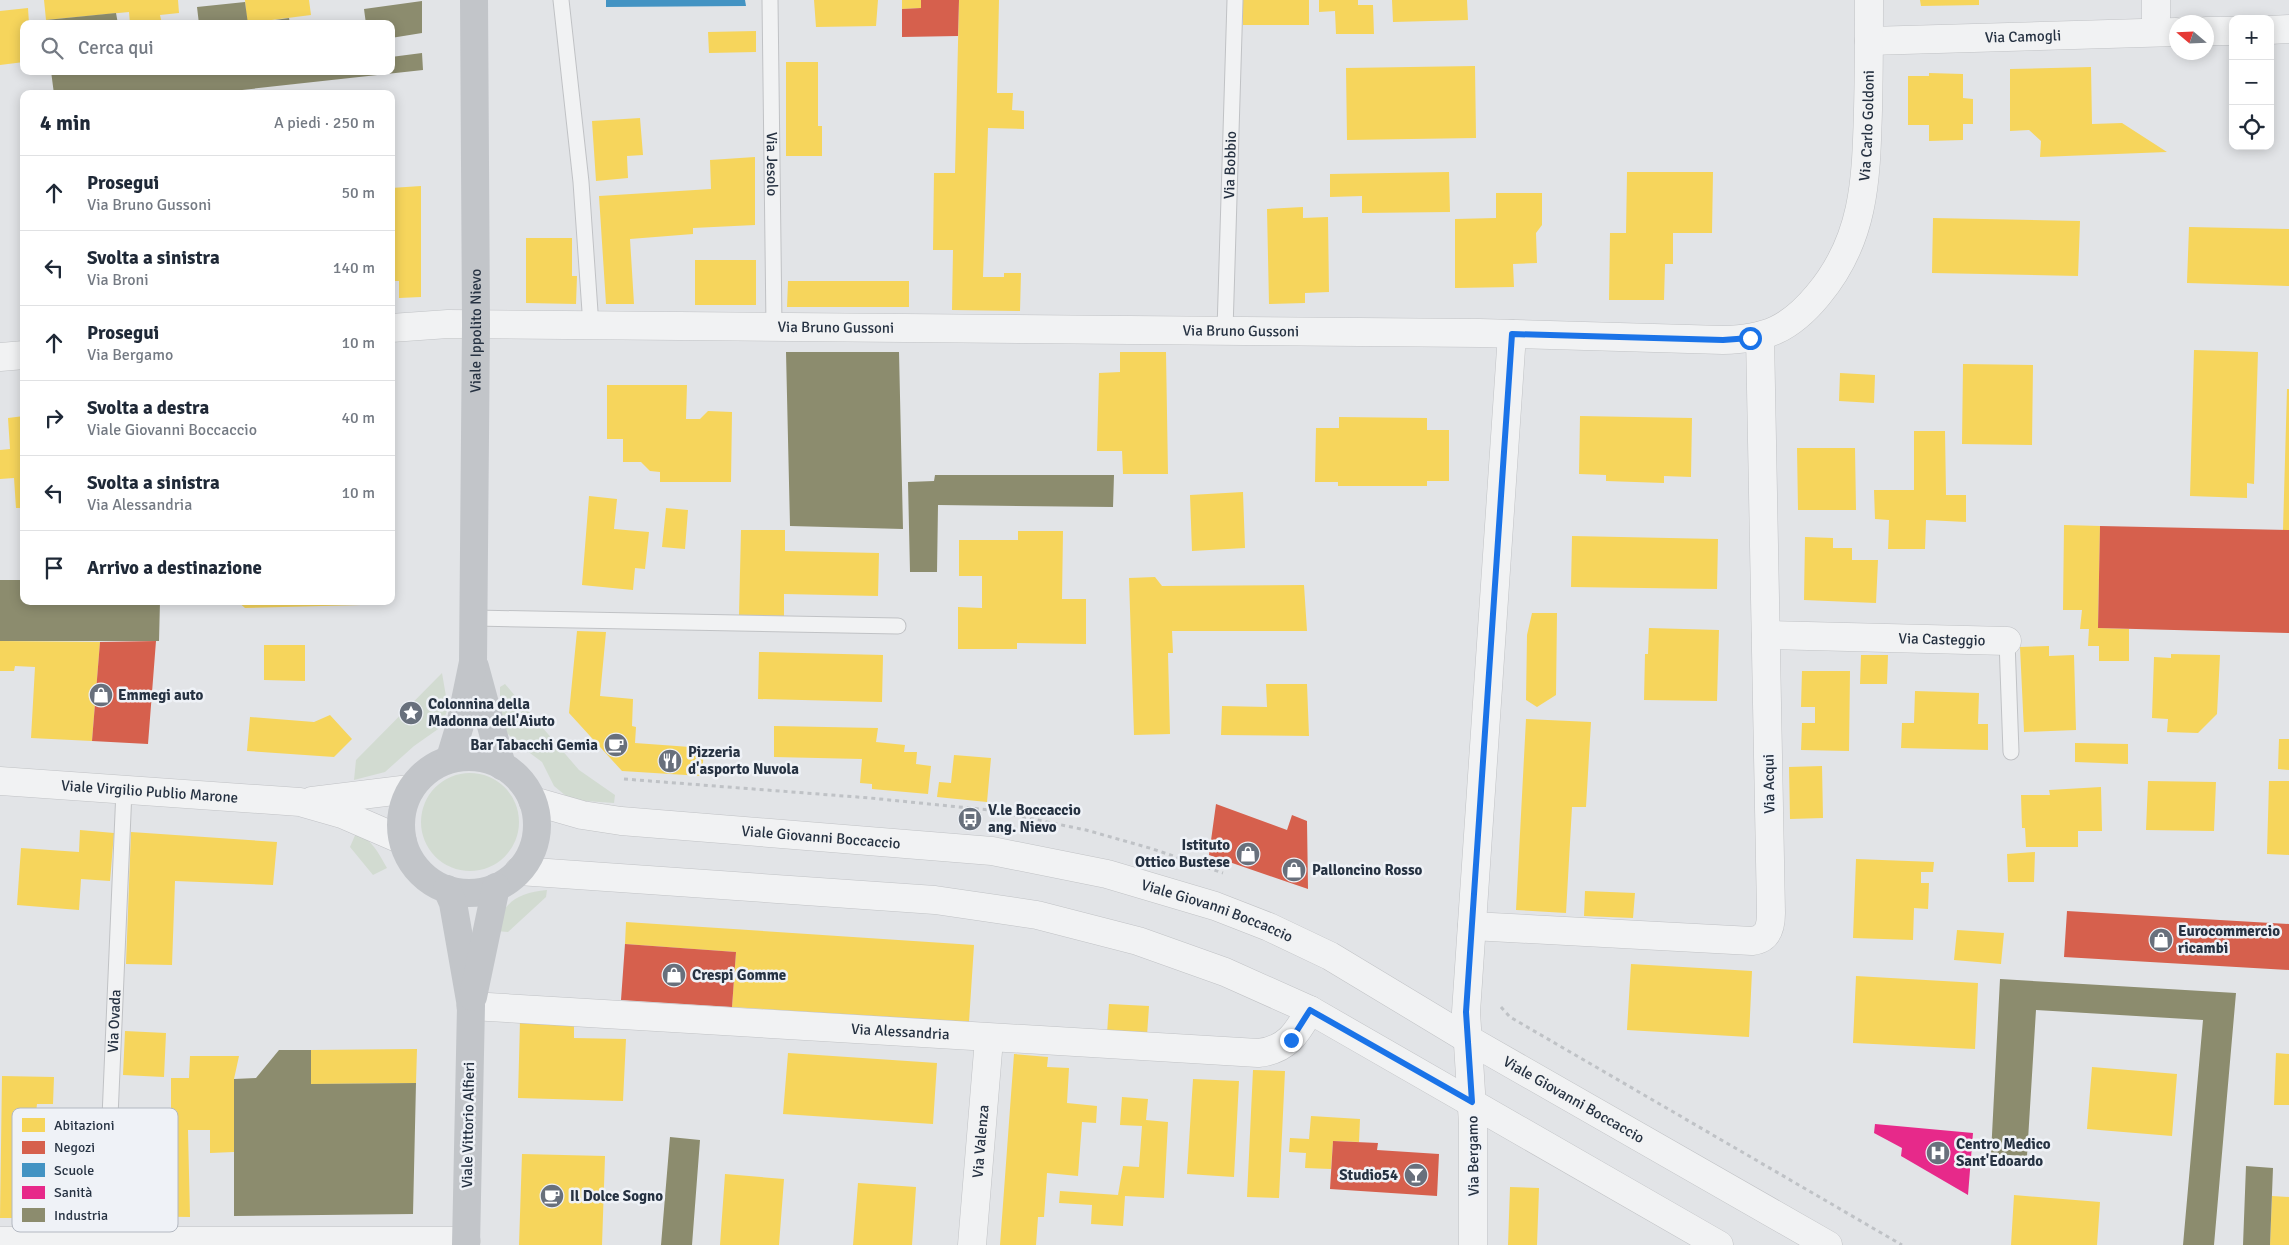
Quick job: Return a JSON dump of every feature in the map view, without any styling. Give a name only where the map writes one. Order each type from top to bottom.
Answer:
[{"type":"main road","name":"Viale Ippolito Nievo","points":[[450,758],[460,725],[473,662],[476,325],[474,0]]},
{"type":"main road","name":"Viale Ippolito Nievo","points":[[473,662],[502,766]]},
{"type":"main road","points":[[472,756],[502,766],[524,784],[533,801],[537,824],[536,838],[531,851],[519,871],[496,887],[483,892],[465,893],[435,884],[417,869],[402,840],[401,816],[410,789],[426,771],[450,758],[472,756]]},
{"type":"main road","name":"Viale Vittorio Alfieri","points":[[471,1006],[486,944],[496,887]]},
{"type":"main road","name":"Viale Vittorio Alfieri","points":[[447,889],[453,904],[471,1006],[466,1243]]},
{"type":"street","name":"Via Carlo Goldoni","points":[[1848,247],[1857,224],[1866,181],[1869,0]]},
{"type":"street","points":[[2156,0],[2166,32]]},
{"type":"street","points":[[2274,30],[2289,30]]},
{"type":"street","points":[[2214,31],[2229,31]]},
{"type":"street","name":"Via Camogli","points":[[1869,41],[2166,32]]},
{"type":"street","name":"Via Bruno Gussoni","points":[[395,328],[448,324],[1225,330],[1512,334],[1723,340],[1760,336],[1782,329],[1808,306],[1829,282],[1848,247]]},
{"type":"street","name":"Via Bergamo","points":[[1473,1245],[1474,1146],[1466,1038],[1512,334]]},
{"type":"street","name":"Via Acqui","points":[[1472,926],[1752,941],[1762,938],[1768,931],[1771,922],[1760,336]]},
{"type":"street","points":[[0,357],[20,355]]},
{"type":"street","name":"Via Casteggio","points":[[1766,635],[2007,641]]},
{"type":"street","name":"Viale Virgilio Publio Marone","points":[[0,781],[300,802],[410,789]]},
{"type":"street","name":"Viale Giovanni Boccaccio","points":[[533,801],[598,818],[974,850],[1048,861],[1185,895],[1269,927],[1330,956],[1466,1038],[1828,1245]]},
{"type":"street","name":"Viale Virgilio Publio Marone","points":[[300,802],[342,814],[402,840]]},
{"type":"street","points":[[519,871],[919,899],[1014,911],[1076,924],[1138,941],[1232,975],[1310,1010],[1718,1245]]},
{"type":"street","name":"Via Alessandria","points":[[471,1006],[1258,1053],[1268,1052],[1286,1044],[1298,1031],[1310,1010]]},
{"type":"street","name":"Via Valenza","points":[[972,1245],[989,1038]]},
{"type":"street","points":[[178,1231],[466,1243]]},
{"type":"street","points":[[0,1241],[75,1232]]},
{"type":"lane","points":[[561,0],[581,182],[591,326]]},
{"type":"lane","name":"Via Jesolo","points":[[770,0],[774,327]]},
{"type":"lane","name":"Via Bobbio","points":[[1225,330],[1235,0]]},
{"type":"lane","points":[[474,618],[898,626]]},
{"type":"lane","name":"Via Casteggio","points":[[2007,641],[2011,752]]},
{"type":"lane","name":"Via Ovada","points":[[110,1108],[124,790]]},
{"type":"path","points":[[1501,1007],[1510,1017],[1902,1245]]},
{"type":"shaded area","points":[[442,673],[448,708],[441,727],[414,746],[385,772],[354,780],[356,760]]},
{"type":"shaded area","points":[[505,684],[579,770],[615,795],[614,803],[571,800],[554,786],[542,762],[519,745],[503,729],[500,710],[500,687]]},
{"type":"shaded area","points":[[470,773],[480,774],[497,781],[511,795],[518,812],[518,832],[511,849],[497,863],[480,870],[470,871],[460,870],[443,863],[429,849],[422,832],[421,822],[422,812],[429,795],[443,781],[460,774]]},
{"type":"shaded area","points":[[356,833],[371,843],[387,868],[373,875],[350,847]]},
{"type":"shaded area","points":[[547,890],[546,897],[508,932],[496,931],[503,912],[513,900],[528,893]]},
{"type":"building: Abitazioni","points":[[44,0],[178,0],[179,13],[160,15],[161,20],[130,20],[129,12],[46,20]]},
{"type":"building: Abitazioni","points":[[245,0],[309,0],[311,15],[271,20],[247,20]]},
{"type":"building: Abitazioni","points":[[814,0],[878,0],[876,26],[816,27]]},
{"type":"building: Abitazioni","points":[[902,0],[921,0],[921,8],[902,9]]},
{"type":"building: Abitazioni","points":[[959,0],[999,0],[997,93],[1013,93],[1012,110],[1024,111],[1024,129],[988,128],[983,277],[1004,277],[1004,273],[1021,273],[1020,311],[952,310],[953,250],[933,250],[934,173],[955,173]]},
{"type":"building: Abitazioni","points":[[1243,0],[1309,0],[1309,25],[1243,25]]},
{"type":"building: Abitazioni","points":[[1319,0],[1358,0],[1358,5],[1373,5],[1374,34],[1336,34],[1335,11],[1319,12]]},
{"type":"building: Abitazioni","points":[[1392,0],[1467,0],[1468,20],[1393,22]]},
{"type":"building: Abitazioni","points":[[1920,0],[1979,0],[1979,5],[1921,6]]},
{"type":"building: Abitazioni","points":[[28,8],[29,20],[20,20],[20,62],[0,65],[0,11]]},
{"type":"building: Abitazioni","points":[[756,31],[756,52],[709,53],[708,32]]},
{"type":"building: Abitazioni","points":[[786,62],[818,62],[818,126],[822,126],[822,156],[786,156]]},
{"type":"building: Abitazioni","points":[[1475,66],[1476,138],[1347,140],[1346,68]]},
{"type":"building: Abitazioni","points":[[2091,67],[2092,124],[2122,123],[2167,152],[2040,157],[2041,141],[2029,130],[2010,131],[2010,69]]},
{"type":"building: Abitazioni","points":[[1929,73],[1963,74],[1963,98],[1973,99],[1973,124],[1963,124],[1963,140],[1929,141],[1929,125],[1908,125],[1908,76],[1929,76]]},
{"type":"building: Abitazioni","points":[[640,118],[643,155],[627,156],[628,178],[596,181],[592,121]]},
{"type":"building: Abitazioni","points":[[755,157],[755,225],[693,228],[693,234],[630,239],[634,304],[606,304],[599,196],[711,189],[710,160]]},
{"type":"building: Abitazioni","points":[[1449,172],[1450,212],[1362,213],[1362,196],[1330,197],[1330,174]]},
{"type":"building: Abitazioni","points":[[1627,172],[1713,172],[1712,233],[1673,233],[1673,264],[1665,264],[1664,300],[1609,300],[1610,233],[1626,233]]},
{"type":"building: Abitazioni","points":[[421,186],[421,297],[399,298],[399,281],[395,281],[395,188]]},
{"type":"building: Abitazioni","points":[[1496,193],[1542,193],[1542,225],[1536,233],[1537,263],[1513,264],[1514,287],[1455,288],[1455,219],[1496,218]]},
{"type":"building: Abitazioni","points":[[1303,207],[1303,218],[1328,217],[1329,292],[1305,293],[1305,303],[1269,304],[1267,209]]},
{"type":"building: Abitazioni","points":[[1933,218],[2080,221],[2078,276],[1932,273]]},
{"type":"building: Abitazioni","points":[[2189,227],[2289,229],[2289,286],[2187,283]]},
{"type":"building: Abitazioni","points":[[526,238],[572,238],[572,276],[577,276],[576,304],[526,303]]},
{"type":"building: Abitazioni","points":[[695,260],[756,260],[756,305],[695,305]]},
{"type":"building: Abitazioni","points":[[788,281],[909,281],[909,307],[787,307]]},
{"type":"building: Abitazioni","points":[[2194,350],[2258,352],[2254,484],[2247,483],[2247,498],[2190,496]]},
{"type":"building: Abitazioni","points":[[1120,352],[1166,352],[1168,474],[1123,474],[1122,451],[1097,451],[1099,373],[1120,372]]},
{"type":"building: Abitazioni","points":[[1963,364],[2033,365],[2032,445],[1962,444]]},
{"type":"building: Abitazioni","points":[[1840,373],[1875,375],[1874,403],[1839,401]]},
{"type":"building: Abitazioni","points":[[607,385],[687,385],[686,419],[700,419],[708,411],[732,412],[731,482],[660,482],[660,472],[650,471],[641,462],[623,462],[623,439],[607,439]]},
{"type":"building: Abitazioni","points":[[2287,389],[2289,389],[2289,530],[2283,530]]},
{"type":"building: Abitazioni","points":[[20,416],[20,508],[16,508],[14,478],[0,479],[0,450],[10,449],[8,418]]},
{"type":"building: Abitazioni","points":[[1580,416],[1692,418],[1691,477],[1664,476],[1664,483],[1606,481],[1606,475],[1579,474]]},
{"type":"building: Abitazioni","points":[[1339,417],[1427,418],[1427,430],[1449,430],[1449,481],[1427,481],[1427,486],[1338,486],[1338,482],[1315,482],[1316,428],[1339,428]]},
{"type":"building: Abitazioni","points":[[1914,431],[1945,431],[1946,495],[1966,495],[1966,522],[1926,520],[1925,549],[1888,549],[1889,520],[1875,519],[1874,490],[1914,490]]},
{"type":"building: Abitazioni","points":[[1797,448],[1855,448],[1856,510],[1798,510]]},
{"type":"building: Abitazioni","points":[[1243,492],[1245,548],[1192,551],[1190,495]]},
{"type":"building: Abitazioni","points":[[589,496],[617,499],[614,529],[649,532],[645,569],[635,568],[633,590],[582,585]]},
{"type":"building: Abitazioni","points":[[666,508],[688,510],[685,549],[662,547]]},
{"type":"building: Abitazioni","points":[[2064,525],[2100,526],[2098,628],[2129,629],[2129,661],[2099,661],[2099,646],[2088,646],[2089,629],[2080,629],[2082,610],[2063,610]]},
{"type":"building: Abitazioni","points":[[741,530],[785,530],[785,551],[879,553],[878,596],[784,594],[784,616],[739,615]]},
{"type":"building: Abitazioni","points":[[1018,531],[1063,531],[1062,599],[1086,599],[1086,644],[1017,643],[1017,649],[958,649],[958,607],[982,608],[982,576],[959,576],[959,540],[1018,540]]},
{"type":"building: Abitazioni","points":[[1572,536],[1718,539],[1717,589],[1571,587]]},
{"type":"building: Abitazioni","points":[[1805,537],[1833,538],[1833,548],[1852,548],[1852,560],[1878,560],[1876,603],[1804,600]]},
{"type":"building: Abitazioni","points":[[1155,577],[1162,586],[1304,585],[1307,631],[1172,631],[1173,653],[1168,653],[1170,734],[1134,735],[1129,578]]},
{"type":"building: Abitazioni","points":[[242,605],[361,605],[245,608]]},
{"type":"building: Abitazioni","points":[[1532,613],[1557,613],[1556,695],[1537,707],[1526,700],[1527,635]]},
{"type":"building: Abitazioni","points":[[1649,628],[1719,630],[1717,701],[1644,700],[1645,654],[1648,654]]},
{"type":"building: Abitazioni","points":[[577,631],[606,632],[600,696],[633,699],[632,726],[636,727],[635,743],[704,748],[702,776],[622,771],[569,713]]},
{"type":"building: Abitazioni","points":[[0,641],[100,642],[92,741],[31,738],[35,667],[15,666],[14,671],[0,671]]},
{"type":"building: Abitazioni","points":[[264,645],[305,645],[305,681],[264,680]]},
{"type":"building: Abitazioni","points":[[2049,646],[2049,656],[2074,655],[2076,730],[2024,732],[2020,647]]},
{"type":"building: Abitazioni","points":[[759,652],[883,655],[882,702],[758,699]]},
{"type":"building: Abitazioni","points":[[2171,654],[2220,655],[2217,714],[2198,733],[2167,732],[2168,719],[2152,718],[2154,657],[2171,658]]},
{"type":"building: Abitazioni","points":[[1861,655],[1888,655],[1887,684],[1860,684]]},
{"type":"building: Abitazioni","points":[[1802,671],[1850,671],[1849,751],[1801,750],[1802,723],[1815,723],[1815,707],[1801,707]]},
{"type":"building: Abitazioni","points":[[1266,684],[1307,684],[1309,736],[1221,735],[1222,706],[1267,707]]},
{"type":"building: Abitazioni","points":[[1915,691],[1979,693],[1978,724],[1988,724],[1988,750],[1901,748],[1902,723],[1914,723]]},
{"type":"building: Abitazioni","points":[[330,715],[352,739],[334,757],[247,751],[250,717],[314,722]]},
{"type":"building: Abitazioni","points":[[1526,719],[1591,722],[1586,807],[1572,807],[1566,913],[1516,910]]},
{"type":"building: Abitazioni","points":[[774,726],[878,728],[876,742],[905,745],[904,752],[917,752],[916,764],[931,766],[928,794],[872,789],[872,784],[860,783],[862,759],[774,757]]},
{"type":"building: Abitazioni","points":[[2279,739],[2289,739],[2289,770],[2278,769]]},
{"type":"building: Abitazioni","points":[[2075,743],[2128,744],[2128,764],[2075,762]]},
{"type":"building: Abitazioni","points":[[954,755],[991,758],[987,802],[937,797],[939,782],[951,783]]},
{"type":"building: Abitazioni","points":[[1822,766],[1823,818],[1790,819],[1789,767]]},
{"type":"building: Abitazioni","points":[[2148,781],[2216,782],[2214,831],[2146,830]]},
{"type":"building: Abitazioni","points":[[2269,781],[2289,781],[2289,855],[2267,854]]},
{"type":"building: Abitazioni","points":[[2101,787],[2102,831],[2078,831],[2078,847],[2026,847],[2025,828],[2022,828],[2021,795],[2050,795],[2049,790]]},
{"type":"building: Abitazioni","points":[[80,830],[114,833],[110,881],[81,879],[79,910],[17,905],[21,848],[79,852]]},
{"type":"building: Abitazioni","points":[[131,832],[277,842],[273,885],[175,881],[172,965],[126,964]]},
{"type":"building: Abitazioni","points":[[2035,852],[2034,882],[2008,882],[2007,854]]},
{"type":"building: Abitazioni","points":[[1856,859],[1934,862],[1933,872],[1921,872],[1921,883],[1929,883],[1928,909],[1914,908],[1913,940],[1853,938]]},
{"type":"building: Abitazioni","points":[[1585,891],[1635,893],[1633,918],[1584,916]]},
{"type":"building: Abitazioni","points":[[626,922],[974,945],[969,1022],[732,1007],[736,952],[625,944]]},
{"type":"building: Abitazioni","points":[[1957,930],[2004,933],[2001,964],[1954,960]]},
{"type":"building: Abitazioni","points":[[1631,964],[1752,971],[1749,1037],[1627,1030]]},
{"type":"building: Abitazioni","points":[[1856,976],[1978,983],[1975,1049],[1853,1043]]},
{"type":"building: Abitazioni","points":[[1109,1004],[1149,1006],[1147,1036],[1107,1034]]},
{"type":"building: Abitazioni","points":[[520,1020],[574,1022],[574,1038],[626,1039],[623,1101],[518,1098]]},
{"type":"building: Abitazioni","points":[[125,1031],[166,1033],[164,1077],[123,1075]]},
{"type":"building: Abitazioni","points":[[417,1049],[416,1083],[311,1084],[311,1050]]},
{"type":"building: Abitazioni","points":[[788,1053],[937,1063],[933,1124],[783,1114]]},
{"type":"building: Abitazioni","points":[[2276,1053],[2289,1054],[2289,1105],[2274,1105]]},
{"type":"building: Abitazioni","points":[[1014,1054],[1048,1057],[1047,1067],[1069,1068],[1067,1103],[1097,1106],[1096,1123],[1082,1122],[1078,1176],[1047,1173],[1044,1217],[1038,1217],[1036,1245],[1000,1245]]},
{"type":"building: Abitazioni","points":[[190,1056],[239,1056],[234,1079],[234,1152],[210,1153],[210,1130],[188,1130],[190,1217],[178,1217],[178,1108],[171,1108],[171,1078],[189,1078]]},
{"type":"building: Abitazioni","points":[[2092,1067],[2177,1074],[2172,1136],[2087,1129]]},
{"type":"building: Abitazioni","points":[[1253,1070],[1285,1071],[1279,1198],[1247,1197]]},
{"type":"building: Abitazioni","points":[[2,1076],[54,1077],[53,1104],[37,1104],[37,1108],[12,1108],[12,1218],[0,1218]]},
{"type":"building: Abitazioni","points":[[1193,1079],[1239,1081],[1234,1177],[1187,1174]]},
{"type":"building: Abitazioni","points":[[1122,1097],[1148,1099],[1146,1120],[1168,1122],[1164,1198],[1125,1196],[1123,1226],[1091,1224],[1092,1205],[1059,1203],[1060,1191],[1118,1195],[1123,1166],[1139,1167],[1142,1126],[1120,1125]]},
{"type":"building: Abitazioni","points":[[1311,1116],[1360,1119],[1359,1142],[1333,1141],[1331,1169],[1305,1168],[1306,1153],[1289,1152],[1290,1138],[1309,1139]]},
{"type":"building: Abitazioni","points":[[522,1154],[605,1156],[602,1245],[519,1245]]},
{"type":"building: Abitazioni","points":[[725,1174],[784,1179],[779,1245],[720,1245]]},
{"type":"building: Abitazioni","points":[[858,1183],[916,1187],[912,1245],[853,1245]]},
{"type":"building: Abitazioni","points":[[1510,1187],[1539,1188],[1537,1245],[1508,1245]]},
{"type":"building: Abitazioni","points":[[2014,1195],[2100,1202],[2097,1245],[2011,1245]]},
{"type":"building: Abitazioni","points":[[2272,1196],[2289,1197],[2289,1245],[2270,1245]]},
{"type":"building: Negozi","points":[[921,0],[959,0],[958,36],[902,37],[902,9],[921,8]]},
{"type":"building: Negozi","points":[[2100,526],[2289,530],[2289,633],[2098,628]]},
{"type":"building: Negozi","points":[[156,641],[148,744],[92,741],[100,642]]},
{"type":"building: Negozi","points":[[1216,804],[1287,830],[1292,815],[1307,821],[1308,889],[1209,855]]},
{"type":"building: Negozi","points":[[2067,911],[2289,924],[2289,970],[2064,957]]},
{"type":"building: Negozi","points":[[625,944],[736,952],[732,1007],[621,1000]]},
{"type":"building: Negozi","points":[[1333,1141],[1378,1143],[1377,1150],[1439,1154],[1437,1196],[1330,1189]]},
{"type":"building: Scuole","points":[[606,0],[745,0],[746,6],[606,7]]},
{"type":"building: Sanità","points":[[1875,1124],[1973,1133],[1968,1195],[1901,1156],[1902,1148],[1874,1133]]},
{"type":"building: Industria","points":[[422,1],[422,33],[395,37],[395,20],[365,20],[364,9]]},
{"type":"building: Industria","points":[[245,2],[247,20],[199,20],[197,7]]},
{"type":"building: Industria","points":[[116,13],[117,20],[46,20]]},
{"type":"building: Industria","points":[[422,53],[423,70],[395,73],[395,56]]},
{"type":"building: Industria","points":[[52,75],[378,75],[241,90],[53,90]]},
{"type":"building: Industria","points":[[786,352],[899,352],[903,529],[790,526]]},
{"type":"building: Industria","points":[[935,475],[1114,475],[1113,507],[938,505],[937,572],[910,572],[908,482],[934,481]]},
{"type":"building: Industria","points":[[0,580],[20,580],[20,605],[160,605],[159,641],[0,641]]},
{"type":"building: Industria","points":[[2000,979],[2236,993],[2214,1245],[2183,1245],[2203,1020],[2036,1010],[2027,1156],[1991,1154]]},
{"type":"building: Industria","points":[[279,1050],[311,1050],[311,1084],[416,1083],[413,1214],[234,1216],[234,1079],[256,1078]]},
{"type":"building: Industria","points":[[670,1137],[700,1140],[692,1245],[661,1245]]},
{"type":"building: Industria","points":[[2246,1166],[2273,1168],[2270,1245],[2243,1245]]},
{"type":"place","name":"Emmegi auto","points":[[101,695]]},
{"type":"place","name":"Colonnina della Madonna dell'Aiuto","points":[[411,713]]},
{"type":"place","name":"Bar Tabacchi Gemia","points":[[616,745]]},
{"type":"place","name":"Pizzeria d'asporto Nuvola","points":[[670,761]]},
{"type":"place","name":"V.le Boccaccio ang. Nievo","points":[[970,819]]},
{"type":"place","name":"Istituto Ottico Bustese","points":[[1248,854]]},
{"type":"place","name":"Palloncino Rosso","points":[[1294,870]]},
{"type":"place","name":"Eurocommercio ricambi","points":[[2161,940]]},
{"type":"place","name":"Crespi Gomme","points":[[674,975]]},
{"type":"place","name":"Centro Medico Sant'Edoardo","points":[[1938,1153]]},
{"type":"place","name":"Studio54","points":[[1416,1175]]},
{"type":"place","name":"Il Dolce Sogno","points":[[552,1196]]},
{"type":"route","points":[[1291,1040],[1310,1010],[1472,1102],[1466,1038],[1466,1012],[1512,334],[1723,340],[1750,338]]}]
